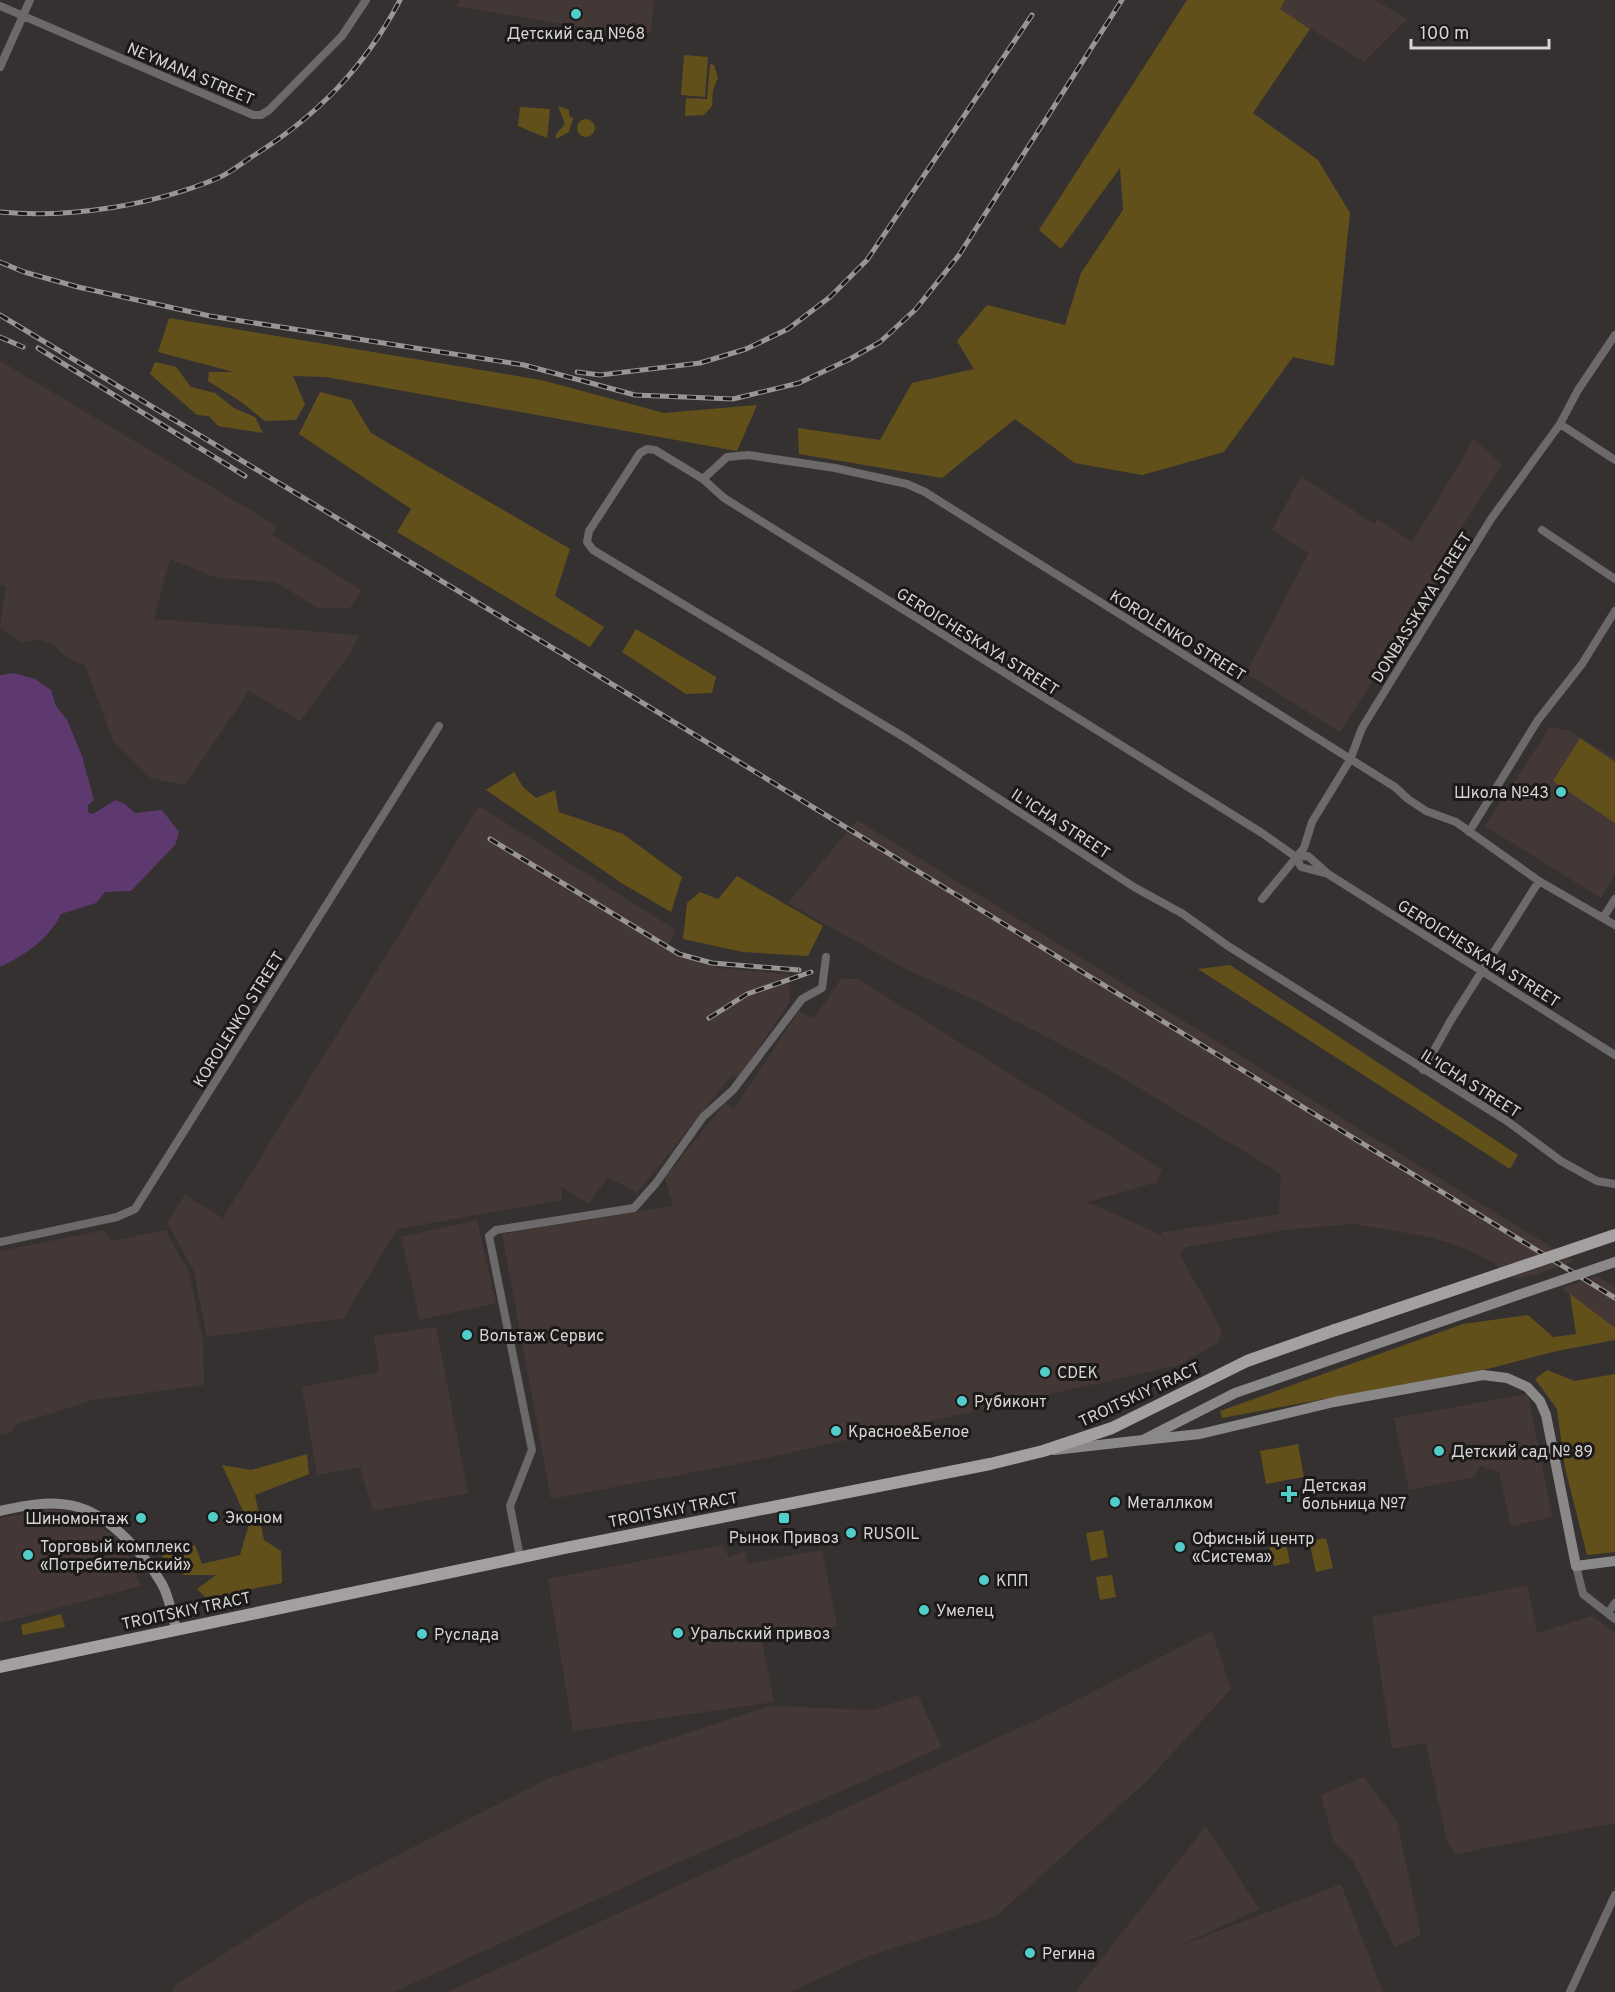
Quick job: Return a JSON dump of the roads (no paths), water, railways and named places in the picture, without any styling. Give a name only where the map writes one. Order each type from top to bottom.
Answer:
[{"type":"main road","name":"TROITSKIY TRACT","points":[[0,1667],[176,1628],[990,1464],[1043,1451],[1112,1428],[1261,1355],[1615,1235]]},
{"type":"street","points":[[0,67],[30,0]]},
{"type":"street","name":"NEYMANA STREET","points":[[0,6],[253,115],[261,114],[342,36],[366,0]]},
{"type":"street","name":"DONBASSKAYA STREET","points":[[1262,899],[1304,848],[1317,814],[1350,760],[1362,728],[1491,519],[1560,424],[1578,390],[1611,349],[1615,335]]},
{"type":"street","points":[[1560,424],[1615,460]]},
{"type":"street","name":"GEROICHESKAYA STREET","points":[[647,449],[655,450],[703,479],[724,498],[1022,681],[1097,732],[1262,833],[1296,858],[1301,867],[1328,874],[1615,1054]]},
{"type":"street","name":"IL'ICHA STREET","points":[[647,449],[640,453],[589,531],[587,542],[593,550],[907,739],[1134,887],[1183,914],[1228,946],[1507,1121],[1581,1173],[1615,1184]]},
{"type":"street","name":"KOROLENKO STREET","points":[[703,479],[714,466],[736,454],[835,468],[907,484],[947,504],[1024,555],[1395,787],[1417,805],[1456,822],[1539,881],[1615,925]]},
{"type":"street","points":[[1542,530],[1615,579]]},
{"type":"street","points":[[1469,832],[1538,720],[1582,664],[1615,611]]},
{"type":"street","name":"KOROLENKO STREET","points":[[0,1242],[117,1217],[135,1209],[439,726]]},
{"type":"street","points":[[1423,1070],[1539,881]]},
{"type":"street","points":[[1603,918],[1615,899]]},
{"type":"street","points":[[520,1557],[510,1506],[532,1449],[489,1236],[495,1230],[634,1208],[656,1183],[703,1117],[733,1090],[802,999],[822,988],[826,957]]},
{"type":"street","points":[[1143,1440],[1235,1394],[1615,1262]]},
{"type":"street","points":[[1043,1451],[1200,1434],[1313,1407],[1467,1377],[1507,1378],[1531,1390],[1540,1401],[1546,1415],[1583,1594],[1615,1618]]},
{"type":"street","points":[[1195,1413],[1191,1424],[1194,1431],[1200,1434]]},
{"type":"street","points":[[0,1511],[41,1503],[58,1504],[80,1507],[101,1520],[121,1534],[156,1575],[163,1586],[176,1628]]},
{"type":"street","points":[[1576,1566],[1615,1561]]},
{"type":"street","points":[[1608,1613],[1615,1603]]},
{"type":"street","points":[[1570,1992],[1615,1894]]},
{"type":"railway","points":[[0,212],[27,214],[111,208],[167,196],[222,176],[276,141],[318,107],[355,68],[400,0]]},
{"type":"railway","points":[[0,262],[24,272],[78,287],[210,316],[524,365],[635,395],[733,399],[799,383],[850,359],[880,342],[916,309],[959,255],[1122,0]]},
{"type":"railway","points":[[577,372],[600,375],[700,363],[746,349],[788,329],[830,297],[867,260],[1032,15]]},
{"type":"railway","points":[[0,315],[566,656],[1615,1298]]},
{"type":"railway","points":[[0,337],[23,347]]},
{"type":"railway","points":[[38,348],[245,476]]},
{"type":"railway","points":[[490,839],[679,954],[712,963],[799,970]]},
{"type":"railway","points":[[709,1018],[747,994],[811,972]]},
{"type":"place","name":"Детский сад №68","points":[[576,14]]},
{"type":"place","name":"Школа №43","points":[[1561,792]]},
{"type":"place","name":"Вольтаж Сервис","points":[[467,1335]]},
{"type":"place","name":"CDEK","points":[[1045,1372]]},
{"type":"place","name":"Рубиконт","points":[[962,1401]]},
{"type":"place","name":"Красное&Белое","points":[[836,1431]]},
{"type":"place","name":"Детский сад № 89","points":[[1439,1451]]},
{"type":"place","name":"Детская больница №7","points":[[1289,1494]]},
{"type":"place","name":"Металлком","points":[[1115,1502]]},
{"type":"place","name":"Эконом","points":[[213,1517]]},
{"type":"place","name":"Шиномонтаж","points":[[141,1518]]},
{"type":"place","name":"Рынок Привоз","points":[[784,1518]]},
{"type":"place","name":"RUSOIL","points":[[851,1533]]},
{"type":"place","name":"Офисный центр «Система»","points":[[1180,1547]]},
{"type":"place","name":"Торговый комплекс «Потребительский»","points":[[28,1555]]},
{"type":"place","name":"КПП","points":[[984,1580]]},
{"type":"place","name":"Умелец","points":[[924,1610]]},
{"type":"place","name":"Уральский привоз","points":[[678,1633]]},
{"type":"place","name":"Руслада","points":[[422,1634]]},
{"type":"place","name":"Регина","points":[[1030,1953]]}]
